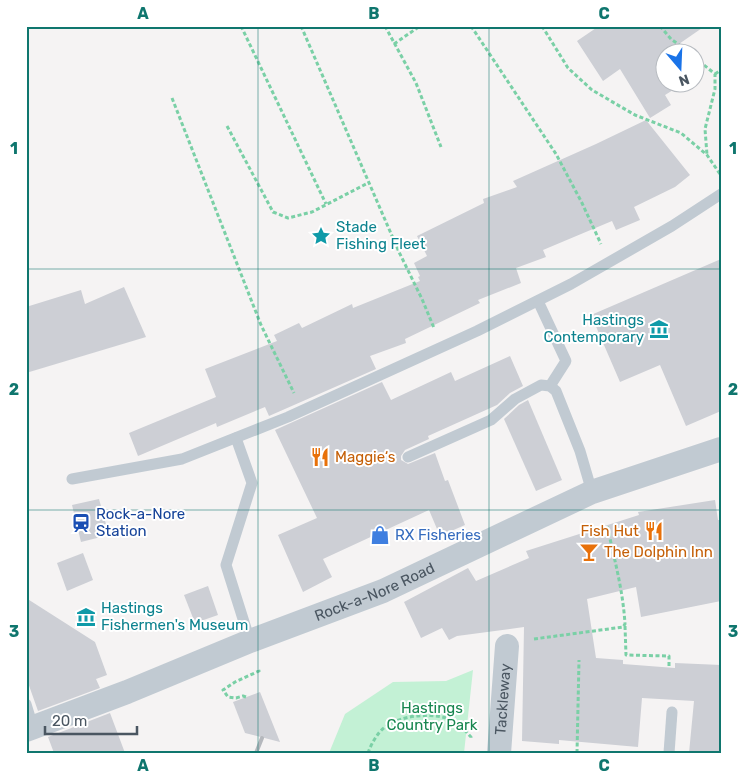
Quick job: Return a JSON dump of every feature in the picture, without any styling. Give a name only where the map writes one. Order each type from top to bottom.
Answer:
[{"type":"street","name":"Rock-a-Nore Road","points":[[30,728],[191,667],[250,641],[382,591],[592,492],[721,449]]},
{"type":"street","name":"Tackleway","points":[[502,752],[507,646]]},
{"type":"lane","points":[[72,479],[182,459],[302,410],[477,331],[538,301],[672,226],[721,194]]},
{"type":"lane","points":[[538,301],[566,362],[550,386]]},
{"type":"lane","points":[[408,457],[491,420],[515,398],[541,385],[550,386],[556,391],[580,451],[592,492]]},
{"type":"lane","points":[[236,438],[252,483],[226,566],[250,641]]},
{"type":"lane","points":[[26,704],[30,728]]},
{"type":"lane","points":[[669,753],[672,712]]},
{"type":"path","points":[[241,26],[326,204]]},
{"type":"path","points":[[301,26],[339,110],[368,183],[441,346]]},
{"type":"path","points":[[385,26],[416,83],[441,147]]},
{"type":"path","points":[[394,44],[420,26]]},
{"type":"path","points":[[470,26],[556,154],[610,262]]},
{"type":"path","points":[[542,26],[568,68],[592,90],[635,115],[681,133],[707,156],[721,175]]},
{"type":"path","points":[[660,26],[675,42]]},
{"type":"path","points":[[704,65],[715,74],[715,89],[705,129],[707,156]]},
{"type":"path","points":[[715,74],[721,70]]},
{"type":"path","points":[[172,98],[261,325],[302,410]]},
{"type":"path","points":[[227,126],[274,212],[288,218],[312,212],[368,183]]},
{"type":"path","points":[[607,525],[623,599],[626,655],[669,656],[669,668]]},
{"type":"path","points":[[507,646],[514,642],[625,625]]},
{"type":"path","points":[[246,697],[228,697],[223,690],[259,671],[250,641]]},
{"type":"path","points":[[577,753],[579,660]]},
{"type":"path","points":[[368,753],[372,744],[385,727],[412,716],[436,716],[457,722],[471,737],[471,745]]},
{"type":"green space","name":"Hastings Country Park","points":[[473,670],[464,753],[329,753],[345,714],[393,682],[446,681]]},
{"type":"building","points":[[599,26],[705,26],[682,42],[654,42],[654,92],[670,92],[665,95],[671,105],[650,118],[620,69],[603,81],[577,41]]},
{"type":"building","points":[[646,120],[690,175],[675,187],[634,207],[640,220],[616,230],[612,221],[543,250],[546,257],[516,268],[521,283],[478,300],[480,303],[405,339],[406,343],[370,356],[376,369],[269,416],[265,407],[217,427],[216,423],[138,456],[129,433],[216,397],[205,369],[277,341],[274,335],[299,323],[302,328],[352,304],[353,308],[420,281],[418,277],[420,276],[414,263],[427,256],[417,236],[484,203],[483,199],[517,187],[513,181]]},
{"type":"building","name":"Hastings Contemporary","points":[[721,259],[721,411],[686,426],[660,365],[620,382],[591,315]]},
{"type":"building","points":[[124,287],[146,337],[26,373],[26,307],[81,290],[85,304]]},
{"type":"building","points":[[510,356],[523,386],[510,393],[497,405],[428,436],[429,439],[405,450],[401,456],[401,460],[408,464],[435,453],[445,481],[448,480],[465,525],[440,536],[429,510],[323,559],[332,577],[303,592],[278,535],[317,518],[275,430],[382,382],[391,400],[451,372],[455,381]]},
{"type":"building","points":[[528,400],[562,480],[536,491],[504,419],[519,405]]},
{"type":"building","points":[[99,499],[109,535],[81,542],[72,505]]},
{"type":"building","points":[[715,500],[718,520],[721,520],[721,601],[641,617],[636,587],[587,599],[596,658],[623,660],[623,664],[675,668],[675,663],[721,665],[721,753],[689,753],[694,701],[642,698],[638,747],[559,740],[559,744],[522,741],[524,627],[457,636],[449,640],[442,628],[421,638],[404,602],[468,568],[476,581],[529,558],[526,551],[639,515],[638,512]]},
{"type":"building","points":[[83,553],[93,580],[67,591],[57,563]]},
{"type":"building","points":[[208,586],[218,615],[195,623],[184,595]]},
{"type":"building","name":"Hastings Fishermen's Museum","points":[[26,598],[95,642],[107,675],[96,679],[100,688],[38,711],[26,677]]},
{"type":"building","points":[[260,692],[280,742],[245,733],[233,702]]},
{"type":"building","points":[[110,713],[125,753],[54,753],[48,737]]},
{"type":"railway","points":[[256,753],[262,738]]},
{"type":"place","name":"Stade Fishing Fleet","points":[[321,236]]},
{"type":"place","name":"Hastings Contemporary","points":[[659,329]]},
{"type":"place","name":"Maggie‘s","points":[[320,457]]},
{"type":"place","name":"Rock-a-Nore Station","points":[[81,523]]},
{"type":"place","name":"Fish Hut","points":[[654,531]]},
{"type":"place","name":"RX Fisheries","points":[[380,535]]},
{"type":"place","name":"The Dolphin Inn","points":[[589,552]]},
{"type":"place","name":"Hastings Fishermen's Museum","points":[[86,617]]}]
